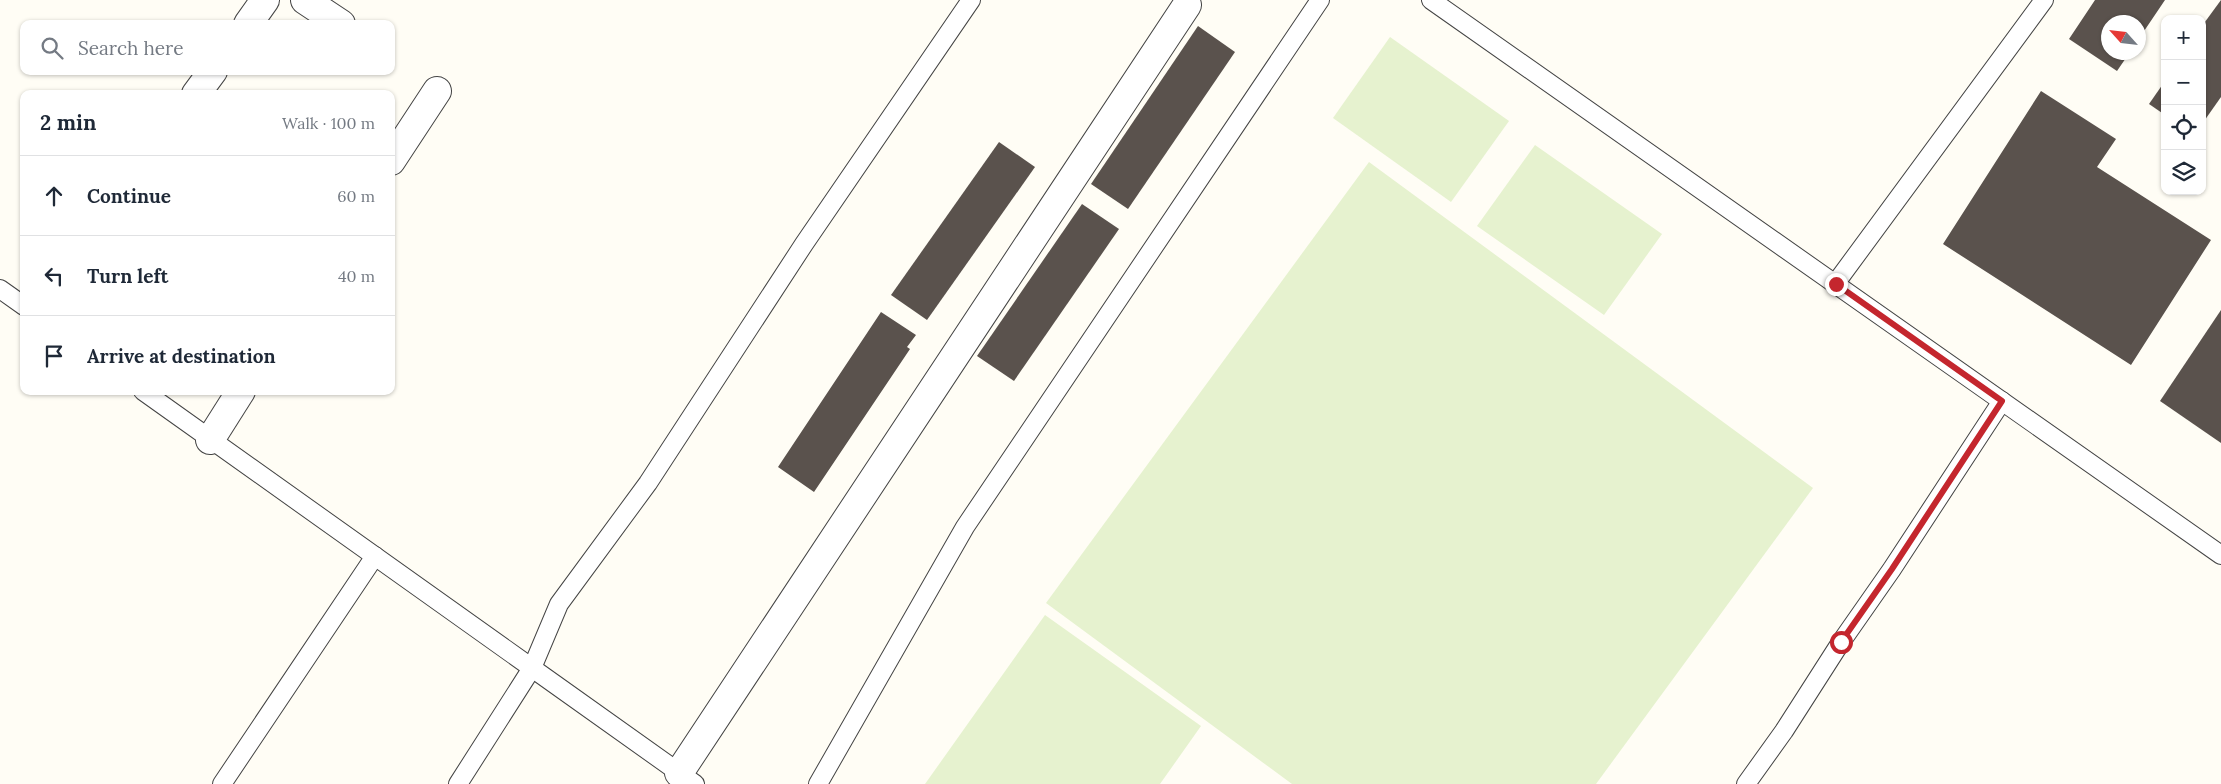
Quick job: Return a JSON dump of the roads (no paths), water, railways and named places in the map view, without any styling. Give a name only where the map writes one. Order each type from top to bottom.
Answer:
[{"type":"street","points":[[251,20],[265,0]]},
{"type":"street","points":[[305,0],[335,20]]},
{"type":"street","points":[[687,778],[1187,5]]},
{"type":"street","points":[[199,90],[210,75]]},
{"type":"street","points":[[395,155],[437,91]]},
{"type":"street","points":[[210,440],[239,395]]},
{"type":"lane","points":[[458,784],[532,668],[559,604],[648,482],[804,244],[972,0]]},
{"type":"lane","points":[[818,784],[965,527],[1320,0]]},
{"type":"lane","points":[[1431,0],[2221,555]]},
{"type":"lane","points":[[1836,284],[2044,0]]},
{"type":"lane","points":[[0,289],[20,303]]},
{"type":"lane","points":[[148,395],[687,778]]},
{"type":"lane","points":[[1746,784],[1784,731],[2002,401]]},
{"type":"lane","points":[[222,784],[374,556]]}]
